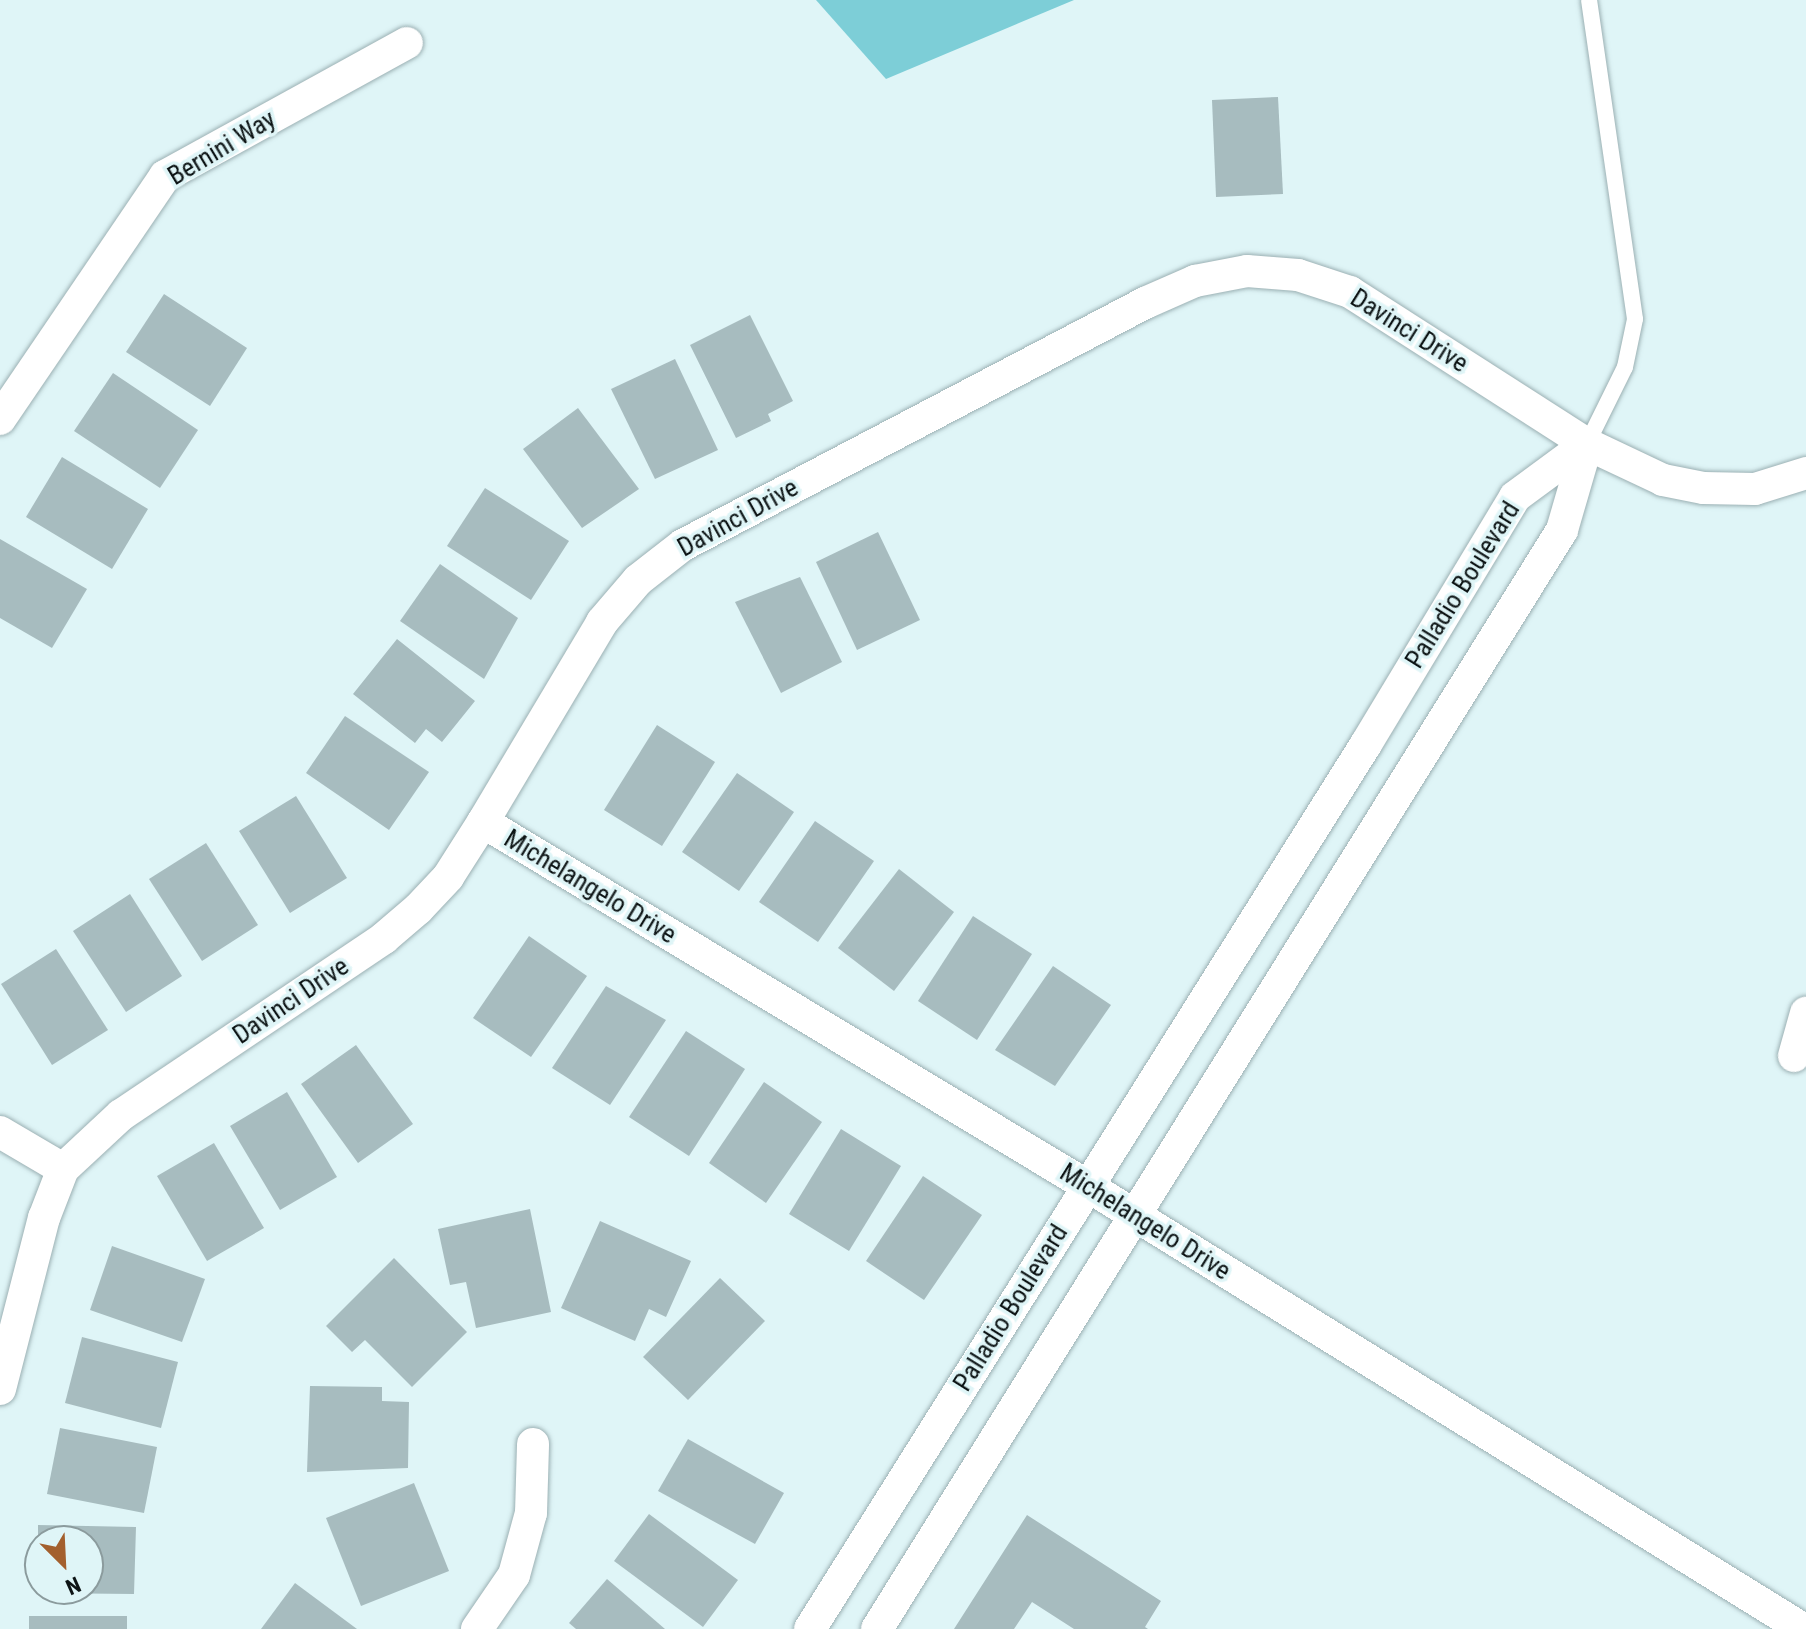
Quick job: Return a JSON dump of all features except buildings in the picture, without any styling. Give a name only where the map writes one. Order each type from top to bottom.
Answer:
[{"type":"street","name":"Bernini Way","points":[[0,419],[165,176],[407,43]]},
{"type":"street","name":"Davinci Drive","points":[[0,1389],[44,1218],[63,1169],[121,1115],[384,938],[448,877],[602,622],[638,580],[683,545],[1145,303],[1195,281],[1247,271],[1298,275],[1350,292],[1587,444],[1663,480],[1703,488],[1755,489],[1806,473]]},
{"type":"street","name":"Palladio Boulevard","points":[[810,1629],[1086,1185],[1366,744],[1515,497],[1587,444]]},
{"type":"street","points":[[877,1629],[1562,530],[1587,444]]},
{"type":"street","points":[[1366,744],[1411,775]]},
{"type":"street","name":"Michelangelo Drive","points":[[483,822],[1086,1185],[1803,1629]]},
{"type":"street","points":[[1794,1056],[1806,1013]]},
{"type":"street","points":[[0,1132],[63,1169]]},
{"type":"street","points":[[477,1629],[514,1575],[531,1513],[533,1444]]},
{"type":"lane","points":[[1587,444],[1625,367],[1635,319],[1589,0]]},
{"type":"shaded area","points":[[816,0],[1074,0],[886,79]]}]
